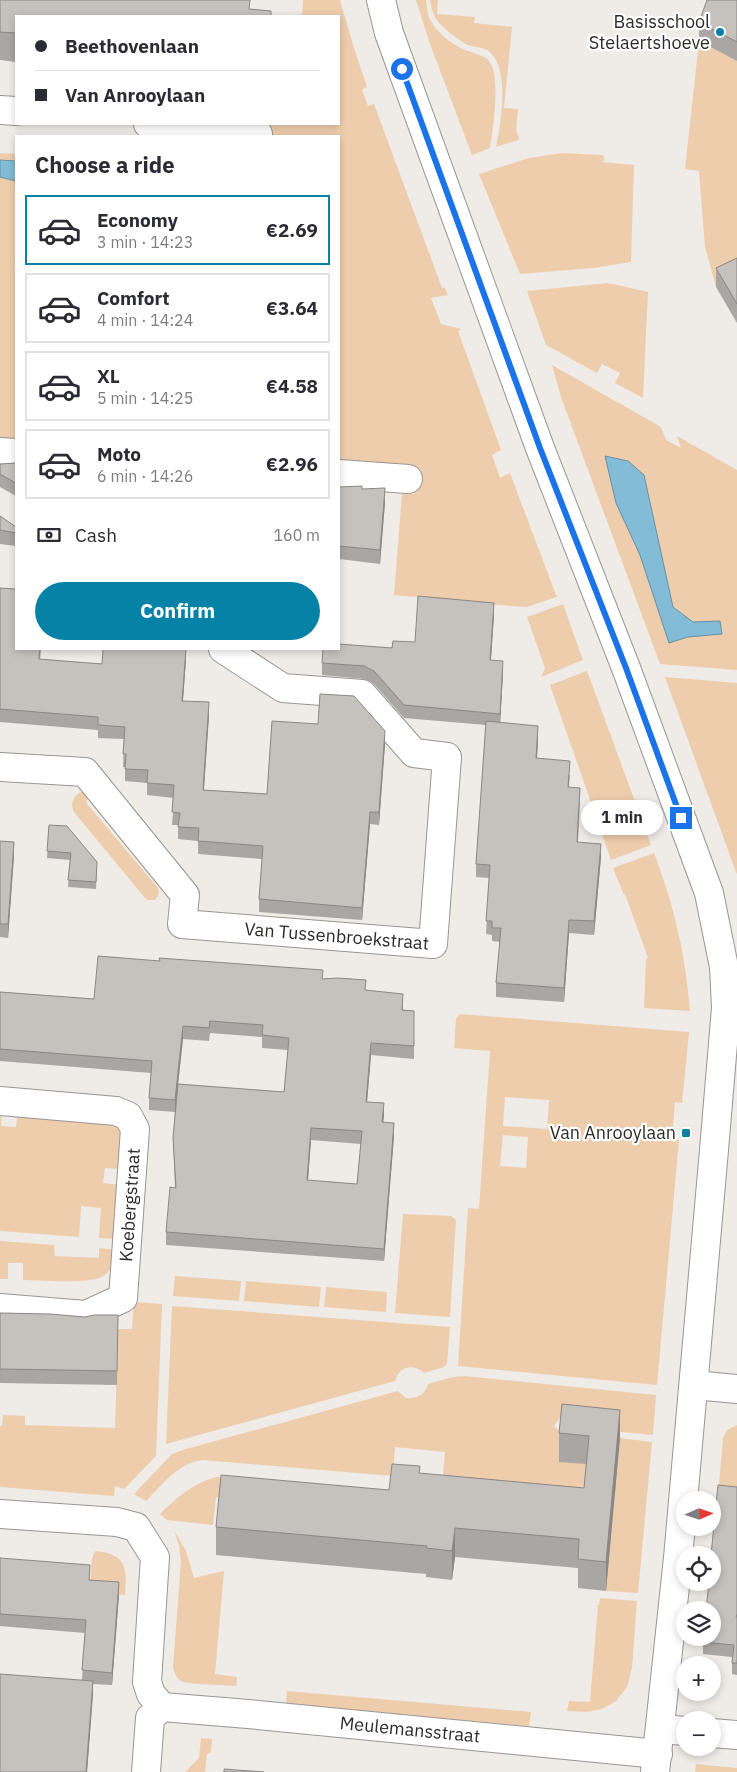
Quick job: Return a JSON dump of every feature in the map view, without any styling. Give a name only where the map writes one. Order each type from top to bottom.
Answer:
[{"type":"street","points":[[381,0],[389,33],[540,448],[626,668],[709,893],[731,967],[694,1385],[665,1746]]},
{"type":"street","points":[[0,110],[15,111]]},
{"type":"street","points":[[159,125],[258,134]]},
{"type":"street","points":[[0,452],[15,453]]},
{"type":"street","points":[[340,474],[408,479]]},
{"type":"street","name":"Van Tussenbroekstraat","points":[[0,767],[85,772],[185,894],[182,924],[433,944],[447,757],[414,753],[362,694],[284,688],[225,650]]},
{"type":"street","name":"Koebergstraat","points":[[0,1101],[116,1111],[128,1116],[135,1128],[123,1298],[86,1315],[0,1308]]},
{"type":"street","points":[[694,1385],[737,1390]]},
{"type":"street","points":[[0,1514],[117,1522],[136,1527],[155,1557],[147,1682],[151,1694],[162,1708],[150,1718],[146,1772]]},
{"type":"street","name":"Meulemansstraat","points":[[162,1708],[665,1746]]},
{"type":"street","points":[[721,1734],[737,1736]]},
{"type":"shaded area","points":[[303,0],[340,0],[367,87],[362,90],[368,106],[374,104],[442,288],[445,288],[448,295],[431,298],[441,324],[461,329],[458,331],[501,450],[492,455],[500,478],[510,473],[556,595],[559,596],[527,607],[438,601],[438,599],[394,595],[402,493],[399,493],[399,490],[405,491],[405,494],[414,494],[414,470],[340,465],[340,135],[268,135],[271,128],[262,125],[340,125],[340,15],[302,15]]},
{"type":"shaded area","points":[[416,0],[426,0],[430,19],[441,34],[457,46],[485,57],[493,68],[495,103],[490,148],[472,155],[430,44]]},
{"type":"shaded area","points":[[430,0],[438,0],[437,14],[475,17],[474,23],[512,27],[504,108],[518,109],[516,130],[519,137],[518,140],[496,147],[502,110],[502,81],[494,57],[485,49],[464,43],[443,27],[434,15]]},
{"type":"shaded area","points":[[699,41],[737,61],[737,278],[716,287],[705,247],[699,171],[685,169]]},
{"type":"shaded area","points":[[0,153],[15,154],[15,440],[0,439]]},
{"type":"shaded area","points":[[562,153],[602,155],[604,161],[601,162],[634,165],[631,262],[594,268],[520,274],[479,174],[529,158]]},
{"type":"shaded area","points":[[608,283],[648,292],[643,398],[615,383],[620,373],[602,364],[597,373],[546,345],[527,291]]},
{"type":"shaded area","points":[[552,365],[661,427],[666,440],[681,448],[677,436],[737,470],[737,670],[660,664],[561,397]]},
{"type":"shaded area","points":[[563,604],[583,660],[541,677],[545,668],[527,617]]},
{"type":"shaded area","points":[[587,671],[651,845],[611,860],[550,685]]},
{"type":"shaded area","points":[[665,677],[737,683],[737,874],[736,872]]},
{"type":"shaded area","points":[[84,790],[90,797],[86,801],[88,805],[158,888],[159,894],[155,900],[145,898],[74,812],[72,805],[74,799]]},
{"type":"shaded area","points":[[654,853],[668,893],[678,931],[690,1011],[644,1008],[646,959],[648,958],[625,894],[613,868]]},
{"type":"shaded area","points":[[460,1014],[689,1032],[682,1103],[675,1102],[672,1139],[679,1140],[657,1385],[458,1366],[468,1208],[479,1209],[490,1051],[454,1048],[456,1019]],"holes":[[[505,1097],[549,1100],[547,1129],[503,1126]],[[503,1135],[528,1137],[526,1168],[500,1166]]]},
{"type":"shaded area","points":[[0,1109],[2,1109],[1,1126],[16,1127],[18,1111],[117,1125],[123,1136],[122,1169],[105,1168],[103,1183],[120,1185],[116,1239],[99,1238],[101,1208],[81,1206],[79,1237],[0,1231]]},
{"type":"shaded area","points":[[403,1214],[451,1216],[456,1220],[450,1317],[395,1313]]},
{"type":"shaded area","points":[[0,1241],[54,1245],[55,1256],[99,1258],[99,1248],[115,1250],[114,1260],[105,1275],[90,1280],[23,1280],[23,1263],[8,1263],[8,1279],[0,1279]]},
{"type":"shaded area","points":[[175,1276],[241,1281],[239,1301],[173,1296]]},
{"type":"shaded area","points":[[246,1281],[321,1287],[319,1307],[244,1301]]},
{"type":"shaded area","points":[[326,1287],[387,1292],[386,1312],[324,1307]]},
{"type":"shaded area","points":[[134,1302],[162,1304],[156,1456],[124,1489],[115,1486],[114,1496],[0,1487],[0,1426],[2,1426],[3,1415],[25,1416],[25,1425],[115,1428],[118,1329],[132,1329]]},
{"type":"shaded area","points":[[172,1306],[450,1327],[447,1364],[444,1367],[424,1373],[411,1367],[403,1369],[395,1381],[166,1444]]},
{"type":"shaded area","points":[[464,1376],[656,1395],[653,1435],[591,1429],[559,1419],[554,1426],[589,1464],[585,1510],[441,1497],[445,1452],[395,1447],[393,1476],[203,1460],[186,1465],[179,1470],[146,1501],[134,1494],[172,1454],[398,1391],[406,1398],[414,1398],[423,1394],[428,1384]]},
{"type":"shaded area","points":[[737,1425],[737,1498],[721,1496],[721,1491],[718,1491],[723,1438],[727,1430]]},
{"type":"shaded area","points":[[620,1438],[652,1442],[638,1593],[606,1591]]},
{"type":"shaded area","points":[[216,1477],[371,1511],[216,1497],[213,1525],[167,1520],[160,1514],[186,1492],[200,1483]]},
{"type":"shaded area","points":[[174,1530],[186,1551],[194,1578],[224,1571],[215,1674],[237,1677],[236,1686],[185,1682],[179,1680],[175,1673],[173,1667],[181,1562],[179,1545]]},
{"type":"shaded area","points":[[95,1551],[113,1555],[123,1564],[126,1577],[125,1595],[89,1593],[92,1559]]},
{"type":"shaded area","points":[[600,1598],[637,1601],[632,1668],[627,1687],[616,1701],[602,1709],[586,1712],[567,1711],[569,1701],[590,1701],[597,1605],[599,1605]]},
{"type":"shaded area","points":[[287,1691],[531,1712],[529,1726],[286,1705]]},
{"type":"shaded area","points":[[201,1738],[212,1739],[211,1752],[207,1754],[205,1772],[185,1772],[199,1758]]},
{"type":"shaded area","points":[[696,1764],[737,1768],[737,1772],[695,1772]]},
{"type":"water","points":[[0,160],[15,161],[15,181],[0,177]]},
{"type":"water","points":[[605,456],[628,461],[644,475],[673,607],[693,622],[720,621],[722,634],[688,637],[669,643],[640,555],[616,503]]},
{"type":"building","points":[[0,0],[250,0],[249,9],[271,11],[271,15],[15,15],[15,33],[0,32]]},
{"type":"building","points":[[707,0],[737,0],[737,42],[699,22]]},
{"type":"building","points":[[737,258],[737,304],[716,268]]},
{"type":"building","points":[[15,463],[15,482],[0,474],[0,464]]},
{"type":"building","points":[[362,486],[362,489],[385,488],[380,550],[340,546],[340,487]]},
{"type":"building","points":[[0,516],[15,526],[15,533],[0,530]]},
{"type":"building","points":[[0,588],[15,589],[15,650],[40,650],[39,659],[102,664],[103,650],[186,650],[182,701],[209,702],[203,790],[267,794],[272,721],[318,724],[320,694],[354,696],[385,731],[379,812],[370,812],[362,908],[259,899],[263,846],[198,841],[199,828],[178,827],[180,813],[172,812],[174,785],[147,783],[148,770],[125,769],[126,754],[123,754],[125,727],[98,725],[98,717],[0,709]]},
{"type":"building","points":[[418,596],[494,603],[490,660],[503,661],[500,714],[404,705],[374,671],[364,666],[322,663],[323,650],[340,650],[340,644],[392,648],[393,641],[415,642]]},
{"type":"building","points":[[486,721],[538,726],[536,758],[570,761],[568,787],[580,788],[577,842],[601,844],[594,921],[569,920],[564,988],[496,983],[501,928],[492,928],[492,921],[486,921],[490,865],[476,864]]},
{"type":"building","points":[[49,825],[67,826],[97,862],[96,882],[68,880],[71,853],[47,851]]},
{"type":"building","points":[[0,841],[14,842],[8,924],[0,924]]},
{"type":"building","points":[[98,956],[160,961],[159,958],[323,970],[322,979],[366,980],[365,990],[403,994],[402,1010],[414,1011],[414,1046],[371,1043],[366,1102],[384,1103],[382,1122],[394,1123],[384,1249],[166,1232],[170,1187],[176,1188],[173,1138],[178,1084],[284,1092],[289,1038],[262,1035],[263,1025],[210,1021],[209,1028],[183,1026],[175,1100],[149,1098],[152,1061],[0,1049],[0,992],[94,999]],"holes":[[[311,1128],[362,1131],[357,1184],[307,1180]]]},
{"type":"building","points":[[0,1313],[85,1317],[118,1315],[117,1371],[0,1369]]},
{"type":"building","points":[[562,1404],[620,1410],[606,1562],[578,1559],[579,1539],[455,1528],[452,1551],[426,1548],[427,1546],[216,1527],[221,1475],[389,1490],[392,1464],[420,1466],[419,1473],[584,1488],[589,1436],[559,1433]]},
{"type":"building","points":[[718,1485],[737,1487],[737,1663],[732,1663],[734,1645],[721,1644],[721,1601],[707,1601],[708,1591],[721,1591],[721,1546],[712,1546],[713,1536],[721,1536],[721,1491],[717,1491]]},
{"type":"building","points":[[0,1558],[90,1565],[89,1580],[119,1582],[112,1673],[82,1670],[86,1620],[0,1614]]},
{"type":"building","points":[[0,1674],[93,1681],[86,1772],[0,1772]]},
{"type":"building","points":[[224,1769],[264,1772],[224,1772]]},
{"type":"place","name":"Basisschool Stelaertshoeve","points":[[720,32]]},
{"type":"place","name":"Van Anrooylaan","points":[[686,1133]]},
{"type":"route","points":[[402,69],[540,448],[626,668],[681,818]]}]
